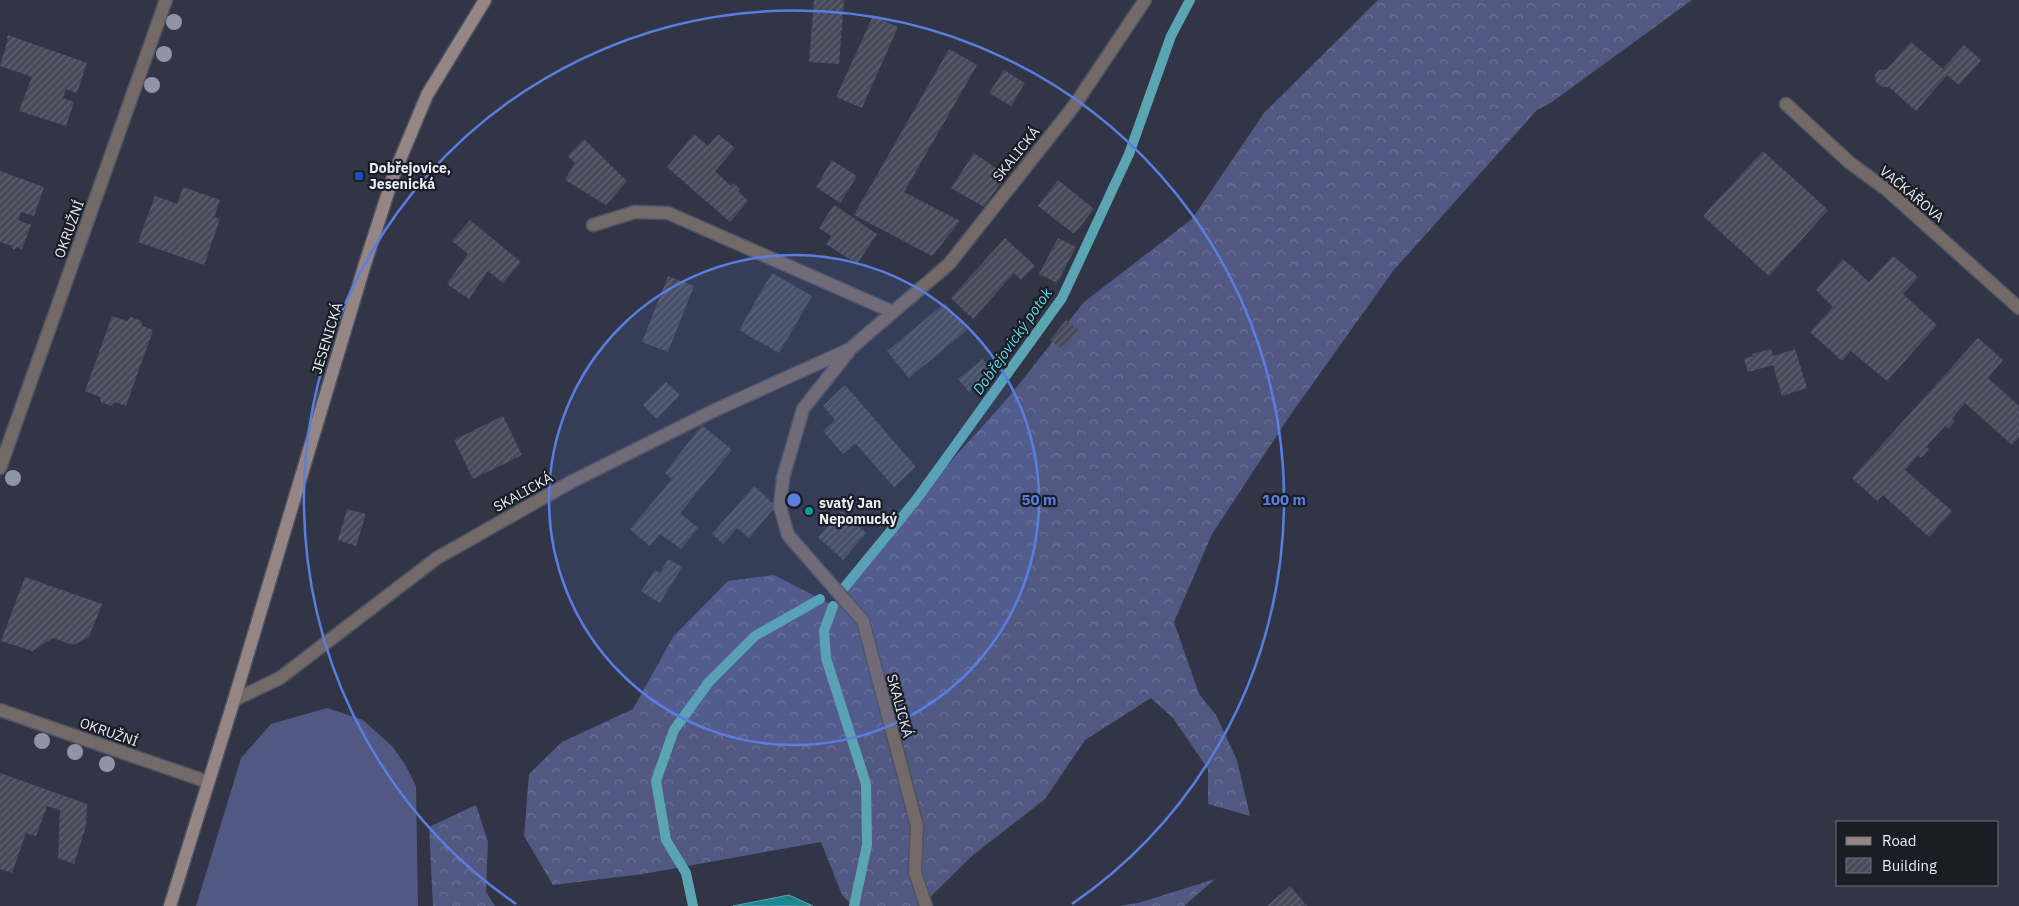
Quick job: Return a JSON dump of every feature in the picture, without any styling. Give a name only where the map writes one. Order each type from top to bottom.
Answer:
[{"type":"street","name":"OKRUŽNÍ","points":[[0,468],[166,0]]},
{"type":"street","name":"JESENICKÁ","points":[[170,906],[361,276],[394,174],[427,95],[485,0]]},
{"type":"street","name":"SKALICKÁ","points":[[926,906],[916,872],[917,826],[862,621],[788,535],[780,507],[783,478],[803,409],[850,349],[949,264],[1074,106],[1144,0]]},
{"type":"street","name":"VAČKÁŘOVA","points":[[1786,104],[1850,164],[1888,190],[2019,308]]},
{"type":"street","points":[[593,225],[635,212],[668,213],[893,312]]},
{"type":"street","name":"SKALICKÁ","points":[[234,700],[280,678],[437,558],[571,482],[704,415],[850,349]]},
{"type":"street","name":"OKRUŽNÍ","points":[[0,710],[208,782]]},
{"type":"green space","points":[[1378,0],[1692,0],[1552,102],[1537,110],[1393,271],[1291,414],[1212,534],[1174,622],[1199,694],[1216,715],[1237,760],[1250,816],[1208,804],[1208,769],[1173,718],[1151,698],[1085,740],[1045,799],[972,856],[921,906],[853,906],[842,895],[821,842],[643,874],[553,885],[524,836],[529,774],[562,742],[633,709],[673,637],[728,581],[774,575],[836,607],[887,532],[1008,398],[1084,302],[1192,219],[1264,113]]},
{"type":"green space","points":[[327,708],[363,720],[393,747],[406,766],[416,786],[418,906],[196,906],[241,758],[271,724]]},
{"type":"green space","points":[[476,805],[488,842],[486,892],[495,906],[433,906],[429,827]]},
{"type":"green space","points":[[1215,879],[1184,906],[1119,906],[1138,903]]},
{"type":"water","points":[[789,895],[813,906],[733,906]]},
{"type":"building","points":[[814,0],[844,0],[839,64],[809,62]]},
{"type":"building","points":[[873,16],[898,27],[862,108],[836,97]]},
{"type":"building","points":[[8,35],[87,63],[77,93],[66,89],[63,98],[74,102],[66,126],[19,111],[32,77],[0,66]]},
{"type":"building","points":[[1911,42],[1943,69],[1964,45],[1981,60],[1959,85],[1947,75],[1916,111],[1889,87],[1882,87],[1876,82],[1875,75],[1879,70],[1887,69]]},
{"type":"building","points":[[949,49],[977,65],[904,192],[960,221],[932,256],[854,215]]},
{"type":"building","points":[[1004,70],[1025,83],[1011,106],[989,93]]},
{"type":"building","points":[[694,134],[708,146],[718,134],[735,148],[715,171],[731,186],[733,183],[740,189],[738,191],[748,201],[730,222],[667,167]]},
{"type":"building","points":[[584,139],[627,181],[606,205],[565,180],[575,163],[568,156]]},
{"type":"building","points":[[1763,151],[1828,210],[1769,276],[1703,216]]},
{"type":"building","points":[[974,153],[1006,175],[984,207],[951,188]]},
{"type":"building","points":[[832,160],[857,176],[840,203],[816,187]]},
{"type":"building","points":[[0,171],[44,187],[34,216],[21,212],[18,220],[31,225],[22,249],[16,247],[15,250],[12,248],[13,246],[0,242]]},
{"type":"building","points":[[1058,180],[1094,209],[1074,234],[1038,206]]},
{"type":"building","points":[[183,187],[220,200],[214,217],[220,219],[204,265],[138,242],[155,196],[177,204]]},
{"type":"building","points":[[834,205],[877,234],[857,264],[826,244],[831,236],[819,228]]},
{"type":"building","points":[[470,220],[521,262],[503,283],[488,271],[469,299],[447,284],[468,254],[452,241]]},
{"type":"building","points":[[1005,238],[1035,266],[1021,280],[1014,273],[973,319],[951,298]]},
{"type":"building","points":[[1058,238],[1076,247],[1057,283],[1039,274]]},
{"type":"building","points":[[1893,256],[1918,277],[1903,294],[1937,325],[1887,381],[1851,351],[1842,361],[1810,332],[1833,307],[1816,290],[1843,259],[1869,282]]},
{"type":"building","points":[[772,273],[812,296],[779,353],[739,330]]},
{"type":"building","points":[[668,276],[694,286],[668,352],[642,342]]},
{"type":"building","points":[[945,303],[967,330],[909,378],[887,351]]},
{"type":"building","points":[[112,316],[127,321],[131,317],[141,321],[142,326],[153,330],[126,406],[115,402],[111,406],[101,402],[100,397],[85,391]]},
{"type":"building","points":[[1066,320],[1079,330],[1063,350],[1050,340]]},
{"type":"building","points":[[1978,338],[2003,360],[1988,378],[2019,406],[2019,437],[2012,445],[1965,403],[1952,418],[1955,421],[1948,429],[1945,426],[1926,447],[1929,449],[1921,458],[1918,455],[1905,470],[1952,511],[1929,537],[1883,495],[1877,501],[1852,478]]},
{"type":"building","points":[[1771,349],[1773,356],[1795,349],[1807,388],[1782,396],[1773,365],[1748,372],[1744,359],[1753,356],[1752,354]]},
{"type":"building","points":[[983,359],[993,373],[969,392],[958,379]]},
{"type":"building","points":[[666,382],[680,395],[657,419],[643,405]]},
{"type":"building","points":[[845,385],[916,467],[894,487],[855,443],[843,454],[823,431],[835,420],[823,406]]},
{"type":"building","points":[[503,416],[522,455],[473,479],[454,440]]},
{"type":"building","points":[[702,425],[732,450],[680,513],[698,528],[681,549],[660,534],[650,546],[630,529],[672,479],[665,473]]},
{"type":"building","points":[[754,486],[776,506],[749,538],[737,528],[723,544],[712,534]]},
{"type":"building","points":[[347,509],[366,514],[356,546],[338,540]]},
{"type":"building","points":[[842,511],[866,533],[843,560],[818,537]]},
{"type":"building","points":[[668,559],[682,567],[660,603],[641,591],[655,570],[660,573]]},
{"type":"building","points":[[25,577],[102,604],[89,637],[73,645],[53,638],[32,651],[1,641]]},
{"type":"building","points":[[0,773],[87,804],[86,826],[74,864],[58,858],[60,810],[47,806],[36,836],[26,833],[12,873],[0,869]]},
{"type":"building","points":[[1290,886],[1307,906],[1267,906]]},
{"type":"waterway","name":"Dobřejovický potok","points":[[844,588],[916,500],[1062,298],[1129,154],[1171,36],[1190,0]]},
{"type":"waterway","name":"Dobřejovický potok","points":[[693,906],[686,873],[666,840],[656,781],[674,730],[709,682],[755,636],[820,599]]},
{"type":"waterway","points":[[833,606],[824,631],[826,658],[866,784],[867,845],[854,906]]},
{"type":"place","name":"Dobřejovice, Jesenická","points":[[359,176]]},
{"type":"place","name":"svatý Jan Nepomucký","points":[[809,511]]}]
